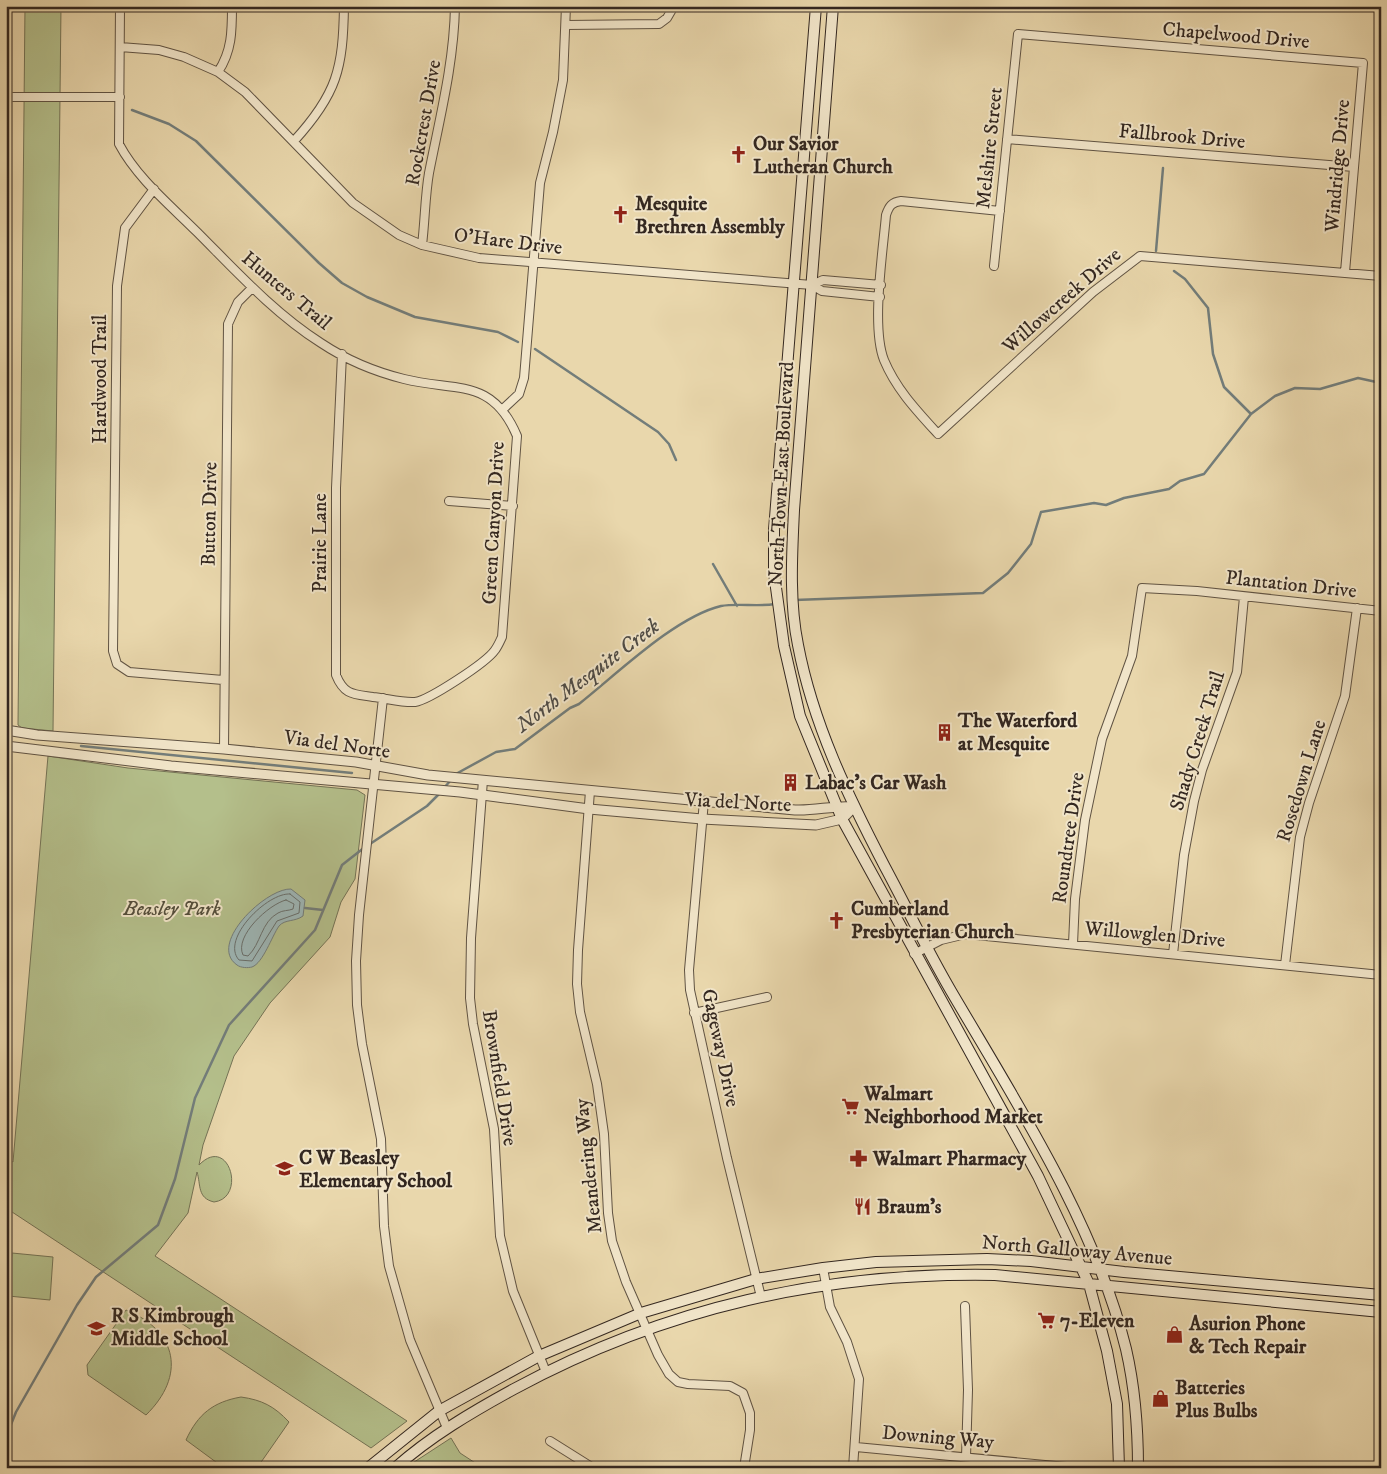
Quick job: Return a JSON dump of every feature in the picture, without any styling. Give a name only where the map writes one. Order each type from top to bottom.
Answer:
[{"type":"main road","name":"North Town East Boulevard","points":[[816,6],[774,530],[774,573],[793,689],[800,716],[842,819],[914,954],[992,1091],[1032,1166],[1089,1284],[1107,1351],[1117,1404],[1120,1468]]},
{"type":"main road","name":"North Town East Boulevard","points":[[833,6],[794,510],[792,574],[796,629],[806,683],[825,738],[854,807],[927,946],[1070,1202],[1101,1269],[1125,1347],[1138,1420],[1138,1468]]},
{"type":"main road","points":[[806,132],[824,132]]},
{"type":"main road","points":[[793,689],[806,683]]},
{"type":"main road","points":[[992,1091],[1005,1084]]},
{"type":"main road","points":[[1032,1166],[1046,1159]]},
{"type":"main road","points":[[945,1259],[946,1274]]},
{"type":"main road","name":"North Galloway Avenue","points":[[368,1468],[439,1411],[539,1356],[641,1313],[756,1279],[876,1262],[945,1259],[1031,1261],[1381,1295]]},
{"type":"main road","name":"North Galloway Avenue","points":[[394,1468],[447,1428],[546,1372],[648,1328],[721,1305],[826,1285],[946,1274],[1026,1277],[1106,1287],[1381,1312]]},
{"type":"main road","points":[[1244,1300],[1245,1283]]},
{"type":"main road","points":[[1353,1310],[1355,1293]]},
{"type":"main road","points":[[1117,1404],[1134,1401]]},
{"type":"street","points":[[120,6],[119,144],[126,157],[154,189]]},
{"type":"street","points":[[218,72],[227,58],[231,44],[232,6]]},
{"type":"street","points":[[294,141],[314,119],[338,74],[343,45],[344,6]]},
{"type":"street","name":"Rockcrest Drive","points":[[422,245],[429,174],[443,110],[454,41],[455,6]]},
{"type":"street","points":[[503,409],[519,394],[524,378],[540,183],[553,132],[563,80],[566,6]]},
{"type":"street","points":[[566,25],[659,24],[667,18],[674,6]]},
{"type":"street","name":"Chapelwood Drive","points":[[1018,34],[1363,63]]},
{"type":"street","name":"Melshire Street","points":[[994,266],[1018,34]]},
{"type":"street","name":"O'Hare Drive","points":[[120,47],[167,52],[218,72],[245,92],[360,208],[399,235],[422,245],[479,258],[812,285]]},
{"type":"street","name":"Windridge Drive","points":[[1345,272],[1363,63]]},
{"type":"street","points":[[6,97],[120,97]]},
{"type":"street","name":"Fallbrook Drive","points":[[1007,140],[1354,167]]},
{"type":"street","name":"Hunters Trail","points":[[154,189],[252,288],[292,323],[342,354],[404,379],[479,391],[503,409]]},
{"type":"street","name":"Hardwood Trail","points":[[154,189],[125,228],[117,286],[113,651],[117,664],[129,672],[223,680]]},
{"type":"street","points":[[812,285],[822,291],[880,297],[886,214],[888,208],[894,202],[1000,211]]},
{"type":"street","name":"Willowcreek Drive","points":[[880,297],[880,338],[883,358],[904,397],[938,434],[1093,292],[1140,256],[1381,276]]},
{"type":"street","points":[[812,285],[823,280],[881,285]]},
{"type":"street","name":"Button Drive","points":[[224,749],[223,680],[228,324],[238,302],[252,288]]},
{"type":"street","name":"Prairie Lane","points":[[342,354],[336,488],[336,675],[340,686],[347,692],[383,698]]},
{"type":"street","name":"Green Canyon Drive","points":[[383,698],[414,702],[425,699],[445,688],[495,651],[502,637],[514,506],[517,436],[503,409]]},
{"type":"street","points":[[449,501],[514,506]]},
{"type":"street","name":"Roundtree Drive","points":[[1074,944],[1074,898],[1085,820],[1102,739],[1132,656],[1142,588],[1197,591]]},
{"type":"street","name":"Plantation Drive","points":[[1197,591],[1381,610]]},
{"type":"street","name":"Shady Creek Trail","points":[[1173,954],[1184,855],[1194,801],[1202,770],[1237,672],[1244,597]]},
{"type":"street","name":"Rosedown Lane","points":[[1285,965],[1300,837],[1345,696],[1357,608]]},
{"type":"street","points":[[383,698],[368,822],[357,941],[357,1005],[382,1139],[384,1226],[388,1258],[410,1340],[447,1428]]},
{"type":"street","name":"Via del Norte","points":[[6,730],[38,735],[224,749],[375,766],[428,775],[796,810],[816,811],[836,806],[854,807]]},
{"type":"street","name":"Via del Norte","points":[[6,746],[240,773],[482,794],[588,809],[702,819],[816,825],[842,819]]},
{"type":"street","name":"Brownfield Drive","points":[[483,780],[471,938],[470,998],[473,1024],[494,1129],[500,1236],[513,1291],[546,1372]]},
{"type":"street","name":"Meandering Way","points":[[590,791],[578,950],[580,1012],[597,1084],[612,1241],[626,1282],[648,1328],[658,1355],[669,1374],[678,1382],[730,1386],[742,1393],[750,1413],[750,1430],[744,1468]]},
{"type":"street","name":"Gageway Drive","points":[[704,801],[689,970],[694,1013],[761,1297]]},
{"type":"street","points":[[842,819],[854,807]]},
{"type":"street","name":"Willowglen Drive","points":[[914,954],[927,946],[966,934],[1381,975]]},
{"type":"street","points":[[694,1013],[767,997]]},
{"type":"street","points":[[823,1268],[830,1307],[847,1342],[859,1379],[856,1447],[853,1468]]},
{"type":"street","points":[[965,1306],[968,1390],[966,1457]]},
{"type":"street","points":[[550,1441],[593,1468]]},
{"type":"street","name":"Downing Way","points":[[856,1447],[1077,1468]]},
{"type":"green space","points":[[25,6],[61,6],[53,731],[22,728],[18,725]]},
{"type":"green space","name":"Beasley Park","points":[[48,756],[128,768],[357,790],[365,795],[355,879],[341,902],[330,937],[270,1003],[234,1056],[203,1145],[199,1165],[210,1158],[219,1157],[226,1162],[232,1180],[230,1190],[224,1198],[214,1202],[209,1200],[202,1194],[197,1172],[188,1213],[155,1256],[407,1421],[371,1448],[6,1208],[6,1158],[13,1162]]},
{"type":"green space","points":[[12,1253],[53,1257],[50,1300],[8,1296]]},
{"type":"green space","points":[[126,1310],[143,1319],[157,1330],[166,1342],[170,1356],[171,1370],[167,1385],[159,1400],[146,1415],[88,1375],[87,1365]]},
{"type":"green space","points":[[241,1397],[267,1405],[289,1422],[257,1468],[224,1468],[186,1440],[201,1416],[222,1402]]},
{"type":"green space","points":[[451,1438],[460,1453],[483,1468],[405,1468]]},
{"type":"water","points":[[291,889],[305,900],[303,916],[284,922],[279,926],[264,955],[252,967],[247,968],[237,965],[230,956],[229,944],[234,931],[255,907],[280,891]]},
{"type":"waterway","points":[[132,110],[169,124],[196,141],[319,263],[342,283],[367,297],[415,317],[498,332],[518,342]]},
{"type":"waterway","points":[[1156,251],[1163,168]]},
{"type":"waterway","points":[[1174,271],[1185,279],[1208,308],[1213,354],[1224,387],[1251,414]]},
{"type":"waterway","points":[[535,349],[658,432],[669,444],[676,460]]},
{"type":"waterway","name":"North Mesquite Creek","points":[[795,600],[983,593],[1008,573],[1031,544],[1041,512],[1094,503],[1106,505],[1124,498],[1169,489],[1180,481],[1204,474],[1251,414],[1275,396],[1295,388],[1320,389],[1358,378],[1381,383]]},
{"type":"waterway","points":[[713,564],[737,606]]},
{"type":"waterway","name":"North Mesquite Creek","points":[[454,775],[496,752],[515,749],[570,708],[579,704],[666,634],[703,612],[721,606],[775,604]]},
{"type":"waterway","points":[[81,746],[352,773]]},
{"type":"waterway","name":"North Mesquite Creek","points":[[443,789],[451,780]]},
{"type":"waterway","name":"North Mesquite Creek","points":[[370,844],[427,806],[440,793]]},
{"type":"waterway","name":"North Mesquite Creek","points":[[6,1437],[16,1412],[77,1305],[96,1277],[158,1225],[175,1179],[195,1098],[229,1025],[315,930],[342,865],[365,847]]},
{"type":"waterway","points":[[305,908],[323,910]]},
{"type":"place","name":"Our Savior Lutheran Church","points":[[739,155]]},
{"type":"place","name":"Mesquite Brethren Assembly","points":[[621,215]]},
{"type":"place","name":"The Waterford at Mesquite","points":[[944,733]]},
{"type":"place","name":"Labac's Car Wash","points":[[791,783]]},
{"type":"place","name":"Cumberland Presbyterian Church","points":[[837,921]]},
{"type":"place","name":"Walmart Neighborhood Market","points":[[850,1106]]},
{"type":"place","name":"Walmart Pharmacy","points":[[859,1159]]},
{"type":"place","name":"C W Beasley Elementary School","points":[[285,1169]]},
{"type":"place","name":"Braum's","points":[[863,1207]]},
{"type":"place","name":"7-Eleven","points":[[1046,1321]]},
{"type":"place","name":"R S Kimbrough Middle School","points":[[97,1328]]},
{"type":"place","name":"Asurion Phone & Tech Repair","points":[[1175,1335]]},
{"type":"place","name":"Batteries Plus Bulbs","points":[[1161,1399]]}]
